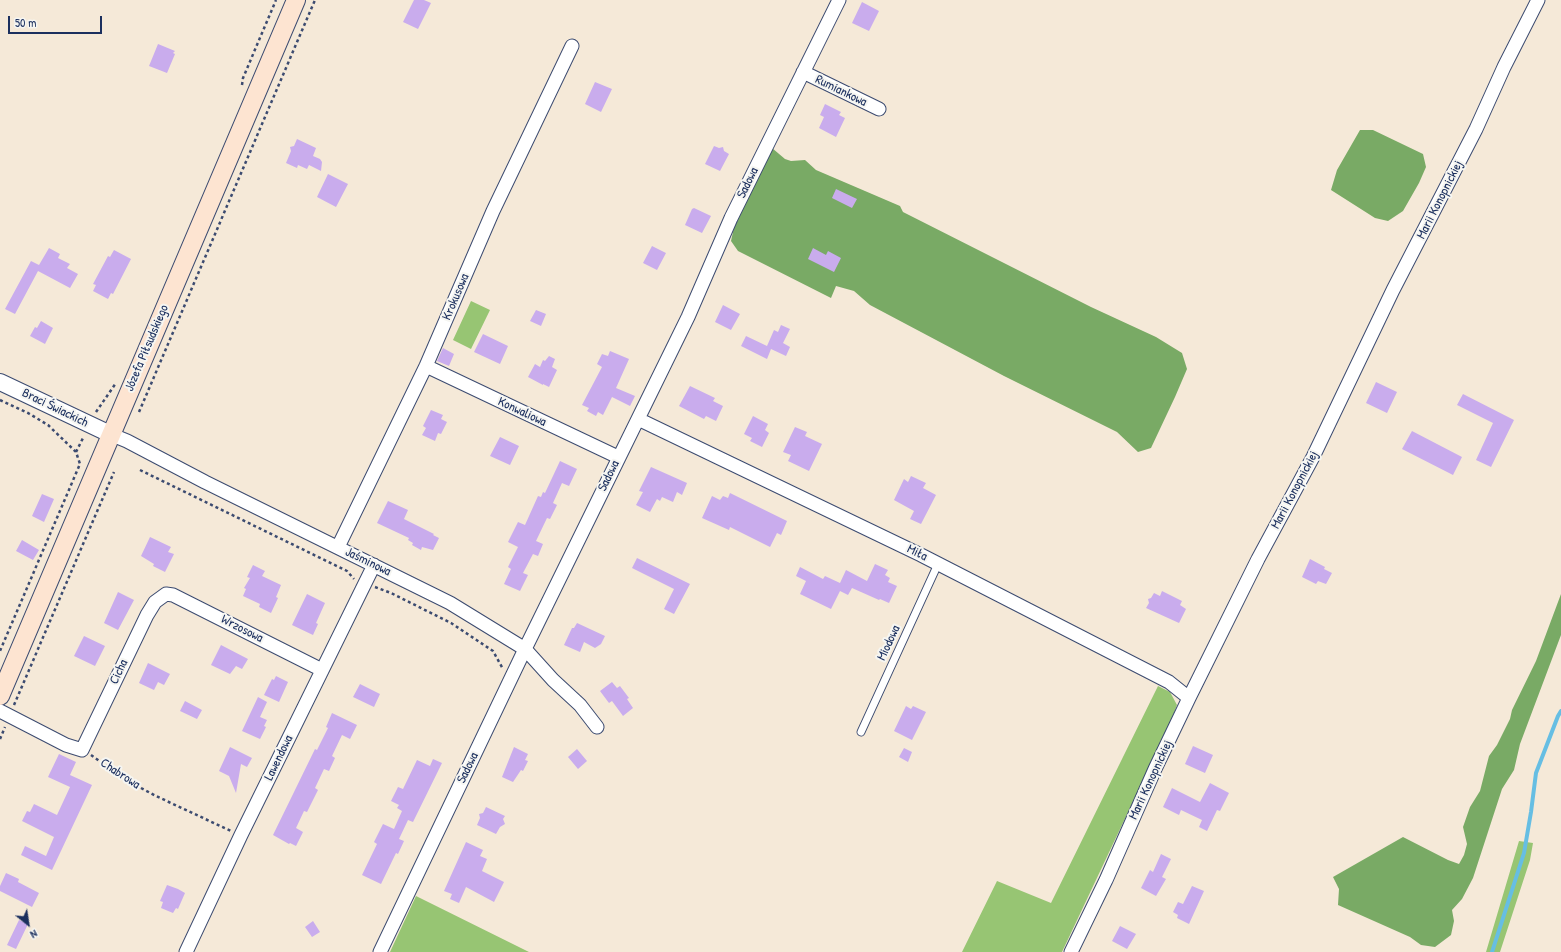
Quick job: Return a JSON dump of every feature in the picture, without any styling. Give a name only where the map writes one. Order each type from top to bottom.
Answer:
[{"type":"main road","name":"Józefa Piłsudskiego","points":[[0,696],[110,434],[296,0]]},
{"type":"street","name":"Sadowa","points":[[380,952],[618,457],[688,317],[731,218],[839,0]]},
{"type":"street","name":"Marii Konopnickiej","points":[[1071,952],[1106,880],[1162,754],[1189,698],[1258,559],[1313,458],[1386,303],[1472,136],[1538,0]]},
{"type":"street","name":"Krokusowa","points":[[338,547],[426,366],[493,211],[572,46]]},
{"type":"street","name":"Rumiankowa","points":[[803,72],[879,109]]},
{"type":"street","name":"Konwaliowa","points":[[426,366],[618,457]]},
{"type":"street","name":"Braci Świackich","points":[[0,382],[110,434]]},
{"type":"street","name":"Miła","points":[[638,419],[938,564],[1169,682],[1189,698]]},
{"type":"street","name":"Jaśminowa","points":[[110,434],[127,441],[205,482],[450,603],[525,649],[580,705],[597,727]]},
{"type":"street","name":"Lawendowa","points":[[186,952],[240,836],[374,565]]},
{"type":"street","name":"Wrzosowa","points":[[160,597],[166,594],[173,595],[322,670]]},
{"type":"street","name":"Cicha","points":[[82,750],[147,615],[160,597]]},
{"type":"street","points":[[5,714],[66,745],[82,750]]},
{"type":"lane","name":"Miodowa","points":[[861,732],[938,564]]},
{"type":"path","points":[[139,412],[315,0]]},
{"type":"path","points":[[0,400],[28,413],[48,425],[76,452],[80,464],[0,651]]},
{"type":"path","points":[[140,470],[347,571],[352,578],[364,584],[390,592],[451,623],[493,650],[503,668],[513,674]]},
{"type":"path","points":[[0,739],[5,714],[114,472]]},
{"type":"path","name":"Chabrowa","points":[[82,750],[102,762],[126,780],[240,836]]},
{"type":"green space","points":[[1360,130],[1373,130],[1423,154],[1426,167],[1419,183],[1403,211],[1388,221],[1375,218],[1331,190],[1337,170]]},
{"type":"green space","points":[[772,148],[785,159],[791,161],[805,160],[816,170],[900,206],[903,212],[1091,307],[1156,337],[1182,353],[1187,369],[1151,448],[1138,452],[1117,432],[1004,376],[870,305],[854,291],[836,286],[831,298],[738,251],[731,241],[735,223]]},
{"type":"green space","points":[[471,301],[490,310],[471,349],[453,340]]},
{"type":"green space","points":[[1561,594],[1561,635],[1520,744],[1514,770],[1502,789],[1473,878],[1462,899],[1452,910],[1454,921],[1451,935],[1435,947],[1421,945],[1410,937],[1338,905],[1339,889],[1333,877],[1403,837],[1459,864],[1464,855],[1467,844],[1463,827],[1470,807],[1480,791],[1489,756],[1497,745],[1510,719],[1512,710],[1536,661]]},
{"type":"green space","points":[[1158,686],[1170,692],[1177,705],[1171,721],[1062,952],[962,952],[997,881],[1051,903]]},
{"type":"green space","points":[[1519,841],[1533,843],[1530,860],[1500,952],[1486,952]]},
{"type":"green space","points":[[416,896],[529,952],[390,952]]},
{"type":"building","points":[[414,0],[424,0],[431,3],[418,29],[403,22]]},
{"type":"building","points":[[862,2],[879,11],[869,31],[852,23]]},
{"type":"building","points":[[158,44],[175,51],[167,73],[149,66]]},
{"type":"building","points":[[595,82],[612,89],[601,112],[585,104]]},
{"type":"building","points":[[825,104],[841,112],[839,115],[845,118],[836,137],[819,128],[824,117],[820,115]]},
{"type":"building","points":[[297,139],[316,148],[313,156],[320,159],[322,162],[321,171],[309,165],[307,169],[298,165],[297,168],[286,163],[291,151],[290,147],[294,146]]},
{"type":"building","points":[[714,146],[719,148],[723,147],[724,151],[729,154],[720,171],[705,164]]},
{"type":"building","points":[[328,174],[348,184],[336,207],[317,197]]},
{"type":"building","points":[[836,189],[857,199],[852,208],[832,198]]},
{"type":"building","points":[[694,208],[711,216],[702,233],[685,225],[692,209]]},
{"type":"building","points":[[652,246],[666,253],[657,270],[643,263]]},
{"type":"building","points":[[49,248],[60,254],[58,258],[70,264],[67,268],[78,274],[70,288],[38,271],[15,314],[5,309],[31,261],[39,265]]},
{"type":"building","points":[[813,248],[826,255],[828,251],[841,258],[834,272],[808,259]]},
{"type":"building","points":[[114,250],[131,259],[113,294],[111,293],[108,299],[93,291],[96,285],[93,284],[108,256],[110,257]]},
{"type":"building","points":[[723,305],[740,314],[731,330],[715,322]]},
{"type":"building","points":[[536,310],[546,314],[541,326],[530,321]]},
{"type":"building","points":[[41,321],[53,328],[45,344],[30,336],[35,327],[37,328]]},
{"type":"building","points":[[781,325],[790,329],[783,343],[790,347],[786,356],[771,349],[767,359],[741,346],[746,336],[767,346],[774,330],[778,332]]},
{"type":"building","points":[[483,334],[508,346],[500,364],[474,352]]},
{"type":"building","points":[[443,348],[454,354],[449,366],[437,361]]},
{"type":"building","points":[[610,351],[629,359],[616,388],[635,396],[630,406],[612,397],[603,415],[598,412],[596,416],[587,411],[589,408],[582,405],[602,367],[597,364],[602,354],[608,356]]},
{"type":"building","points":[[549,356],[555,359],[552,367],[557,370],[549,387],[528,377],[535,364],[540,367],[543,360],[545,361]]},
{"type":"building","points":[[1376,382],[1397,392],[1387,413],[1366,403]]},
{"type":"building","points":[[690,386],[715,398],[713,401],[723,406],[716,421],[706,416],[704,419],[679,406]]},
{"type":"building","points":[[1463,394],[1514,420],[1491,467],[1476,460],[1493,423],[1457,405]]},
{"type":"building","points":[[431,410],[443,415],[441,419],[447,422],[441,434],[438,433],[435,441],[422,435],[426,428],[423,426]]},
{"type":"building","points":[[753,416],[768,424],[765,430],[769,433],[762,447],[750,441],[752,438],[744,434]]},
{"type":"building","points":[[795,427],[807,432],[805,436],[822,444],[809,471],[788,461],[791,455],[783,452]]},
{"type":"building","points":[[1412,431],[1462,457],[1453,475],[1402,449]]},
{"type":"building","points":[[500,437],[519,446],[510,465],[490,456]]},
{"type":"building","points":[[560,461],[577,469],[569,486],[562,483],[553,503],[557,505],[550,519],[547,518],[536,541],[543,544],[538,556],[533,554],[523,573],[528,575],[520,591],[504,584],[511,569],[508,567],[518,547],[508,542],[518,522],[525,525],[538,496],[541,497],[543,492],[545,493]]},
{"type":"building","points":[[651,467],[687,483],[682,495],[677,492],[673,502],[662,497],[660,501],[657,499],[650,512],[636,505],[643,492],[639,491]]},
{"type":"building","points":[[911,476],[926,483],[923,488],[936,495],[921,524],[910,519],[914,511],[894,500],[904,479],[908,482]]},
{"type":"building","points":[[730,493],[787,521],[781,535],[777,533],[770,547],[730,527],[729,530],[702,518],[712,496],[720,500],[723,496],[728,498]]},
{"type":"building","points":[[42,494],[54,499],[44,522],[32,516]]},
{"type":"building","points":[[388,501],[408,510],[404,519],[439,538],[433,550],[422,547],[421,550],[412,545],[413,543],[408,540],[409,538],[377,523]]},
{"type":"building","points":[[150,537],[171,547],[168,552],[174,554],[165,572],[153,566],[154,564],[141,556]]},
{"type":"building","points":[[22,540],[39,550],[33,560],[16,551]]},
{"type":"building","points":[[637,558],[690,584],[674,614],[664,609],[674,589],[632,568]]},
{"type":"building","points":[[1310,559],[1325,567],[1324,569],[1332,573],[1326,584],[1318,581],[1316,584],[1302,577]]},
{"type":"building","points":[[875,564],[888,570],[885,575],[890,578],[888,582],[897,586],[889,603],[852,588],[848,595],[840,591],[831,609],[800,594],[806,581],[796,576],[800,567],[823,579],[825,576],[840,583],[846,570],[867,581]]},
{"type":"building","points":[[253,565],[265,571],[262,576],[281,585],[276,597],[278,598],[271,613],[259,607],[260,604],[243,596],[246,589],[244,588],[250,578],[247,577]]},
{"type":"building","points":[[1162,591],[1182,601],[1180,605],[1186,609],[1179,623],[1146,608],[1149,603],[1148,599],[1151,598],[1154,593],[1160,596]]},
{"type":"building","points":[[118,592],[134,600],[118,630],[104,623]]},
{"type":"building","points":[[307,594],[325,603],[316,623],[318,624],[313,635],[292,625]]},
{"type":"building","points":[[577,623],[605,636],[601,644],[595,648],[584,642],[580,652],[564,645],[572,628],[574,628]]},
{"type":"building","points":[[84,636],[105,646],[95,666],[74,656]]},
{"type":"building","points":[[221,645],[248,659],[242,669],[236,666],[230,674],[211,665]]},
{"type":"building","points":[[148,663],[170,674],[164,685],[158,682],[154,690],[139,683]]},
{"type":"building","points":[[276,676],[288,682],[279,702],[264,695],[272,679],[274,680]]},
{"type":"building","points":[[612,682],[617,688],[620,686],[629,698],[627,699],[633,708],[623,716],[612,701],[609,703],[600,691]]},
{"type":"building","points":[[360,684],[380,694],[374,707],[353,697]]},
{"type":"building","points":[[258,697],[267,702],[260,717],[267,720],[264,726],[266,727],[260,739],[242,731]]},
{"type":"building","points":[[185,701],[202,710],[197,719],[180,711]]},
{"type":"building","points":[[906,706],[911,709],[913,706],[926,712],[912,740],[894,731]]},
{"type":"building","points":[[332,713],[357,725],[350,739],[342,735],[332,756],[335,758],[329,771],[324,769],[315,788],[318,790],[307,812],[304,811],[296,828],[303,832],[296,846],[290,843],[289,844],[273,835],[315,749],[317,750],[328,728],[326,727]]},
{"type":"building","points":[[1193,746],[1213,755],[1205,773],[1185,764]]},
{"type":"building","points":[[230,747],[252,758],[247,767],[241,764],[236,793],[229,776],[219,771]]},
{"type":"building","points":[[514,747],[528,754],[525,760],[528,761],[523,771],[521,770],[513,782],[502,777]]},
{"type":"building","points":[[904,748],[912,752],[908,762],[899,757]]},
{"type":"building","points":[[577,749],[587,761],[578,769],[568,757]]},
{"type":"building","points":[[59,754],[76,762],[70,775],[92,785],[52,870],[21,855],[25,846],[46,856],[54,837],[22,821],[27,811],[30,812],[34,804],[57,815],[70,787],[48,777]]},
{"type":"building","points":[[433,759],[442,763],[413,822],[408,820],[399,839],[404,841],[398,854],[396,853],[381,884],[362,875],[377,844],[374,842],[383,824],[394,829],[402,811],[397,808],[399,805],[391,801],[398,787],[403,789],[417,760],[430,766]]},
{"type":"building","points":[[1210,783],[1229,793],[1220,811],[1217,810],[1207,831],[1199,827],[1202,820],[1181,810],[1179,815],[1163,807],[1172,788],[1200,802]]},
{"type":"building","points":[[486,807],[505,816],[503,819],[505,824],[500,827],[496,834],[477,825],[480,818],[479,814],[483,813]]},
{"type":"building","points":[[466,842],[483,850],[480,856],[487,859],[482,871],[504,882],[494,902],[466,887],[459,903],[450,899],[452,894],[444,891]]},
{"type":"building","points":[[1161,854],[1171,859],[1162,877],[1166,879],[1156,896],[1141,888],[1150,870],[1153,872]]},
{"type":"building","points":[[6,873],[19,879],[18,882],[39,893],[32,907],[0,891],[0,886]]},
{"type":"building","points":[[167,885],[185,893],[178,909],[176,908],[173,913],[161,908],[163,902],[160,901]]},
{"type":"building","points":[[1192,886],[1204,891],[1189,924],[1177,918],[1178,915],[1173,912],[1178,902],[1183,904]]},
{"type":"building","points":[[19,920],[28,924],[16,949],[7,945]]},
{"type":"building","points":[[313,921],[320,932],[312,937],[305,927]]},
{"type":"building","points":[[1120,926],[1136,934],[1127,949],[1112,941]]},
{"type":"waterway","points":[[1492,952],[1524,853],[1536,773],[1561,711]]}]
